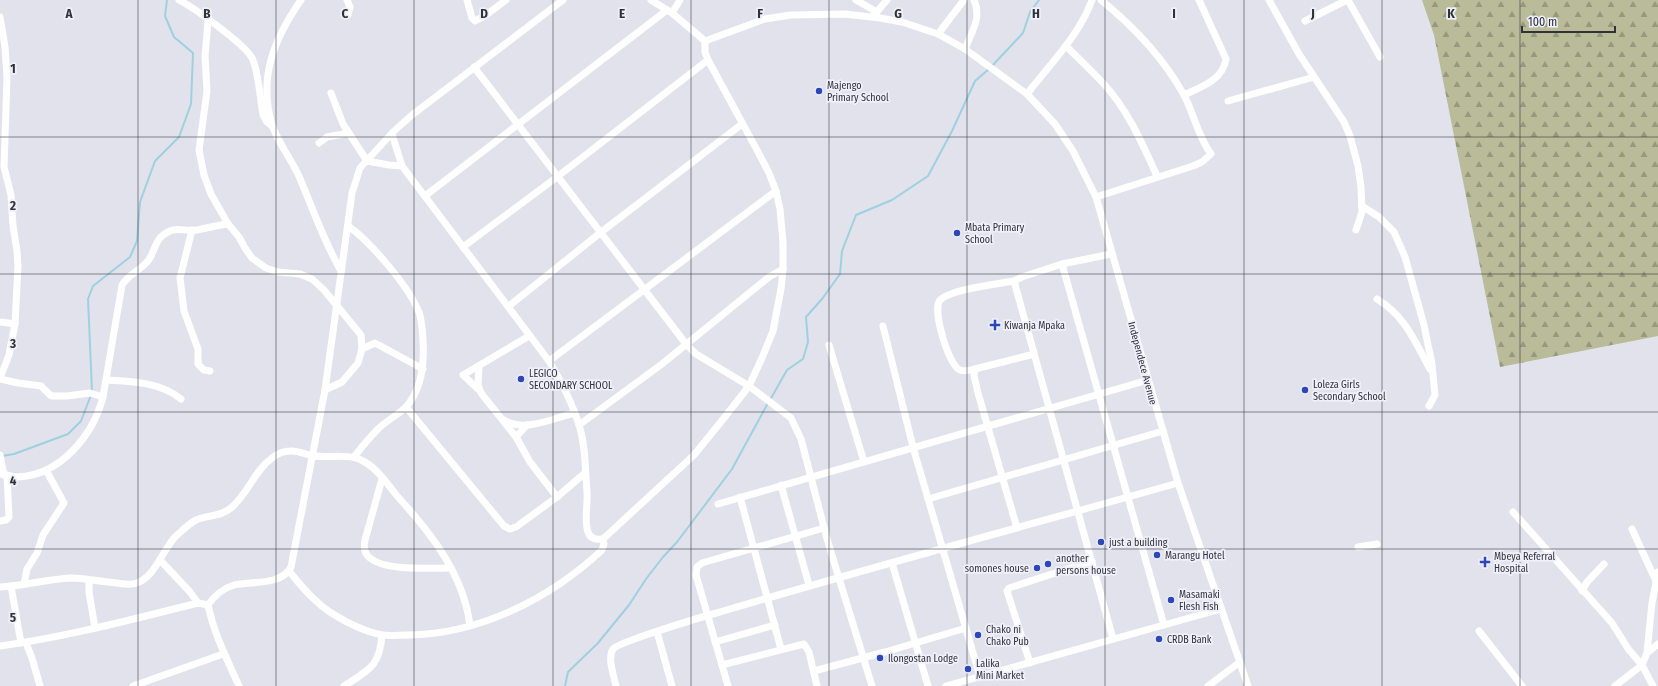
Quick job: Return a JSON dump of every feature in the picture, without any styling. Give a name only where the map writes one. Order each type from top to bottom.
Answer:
[{"type":"street","points":[[179,0],[234,40],[250,54],[255,66],[263,115],[267,122],[273,126]]},
{"type":"street","points":[[301,0],[276,43],[267,75],[268,99],[273,126],[297,173],[324,240],[341,271]]},
{"type":"street","points":[[347,0],[350,7],[348,15]]},
{"type":"street","points":[[468,0],[472,18],[475,21],[486,15],[506,0]]},
{"type":"street","points":[[239,686],[224,654],[210,618],[208,605],[216,595],[234,585],[275,579],[289,571],[325,390],[350,205],[356,178],[360,168],[412,115],[563,0]]},
{"type":"street","points":[[651,0],[669,11],[705,41]]},
{"type":"street","points":[[425,196],[669,11],[680,0]]},
{"type":"street","points":[[856,0],[874,14]]},
{"type":"street","points":[[705,41],[745,26],[776,17],[791,15],[874,14],[887,0]]},
{"type":"street","points":[[938,34],[964,0]]},
{"type":"street","points":[[965,49],[978,17],[978,10],[974,0]]},
{"type":"street","points":[[1027,94],[1066,46],[1082,21],[1092,0]]},
{"type":"street","points":[[1096,197],[1202,162],[1211,154],[1205,146],[1184,95],[1166,68],[1144,41],[1101,0]]},
{"type":"street","points":[[1184,95],[1216,78],[1221,72],[1226,59],[1200,0]]},
{"type":"street","points":[[1269,0],[1281,23],[1314,77],[1344,122],[1350,136],[1358,166],[1362,206],[1356,230]]},
{"type":"street","points":[[1305,21],[1347,0],[1380,57]]},
{"type":"street","name":"Independece Avenue","points":[[874,14],[938,34],[994,68],[1027,94],[1055,124],[1073,151],[1096,197],[1178,483],[1248,686]]},
{"type":"street","points":[[0,17],[6,47],[7,77],[3,181],[11,195],[13,226],[17,252],[16,307],[14,324],[9,355],[0,378],[18,383],[41,386],[52,396],[97,395]]},
{"type":"street","points":[[208,21],[206,56],[208,82],[199,150],[207,184],[228,224],[240,236],[245,248],[252,258],[266,268],[278,272],[300,274],[312,279],[336,304],[361,334],[362,349],[358,363],[342,382],[325,390]]},
{"type":"street","points":[[392,134],[402,166],[509,306],[529,336],[549,361],[565,390],[579,425],[585,455],[588,532],[593,538],[597,540],[602,539],[694,455],[749,386],[773,331],[781,289],[784,244],[780,209],[776,191],[769,173],[708,60],[705,52],[705,41]]},
{"type":"street","points":[[1066,46],[1103,83],[1120,105],[1138,134],[1157,176]]},
{"type":"street","points":[[463,247],[558,177],[708,60]]},
{"type":"street","points":[[474,67],[686,344],[696,354],[749,386],[791,418],[799,432],[812,477],[824,528],[872,686]]},
{"type":"street","points":[[1228,101],[1314,77]]},
{"type":"street","points":[[331,93],[339,115],[348,133],[367,161],[402,166]]},
{"type":"street","points":[[509,306],[600,233],[742,124]]},
{"type":"street","points":[[319,143],[327,137],[348,133]]},
{"type":"street","points":[[549,361],[776,191]]},
{"type":"street","points":[[1362,206],[1368,208],[1387,224],[1398,240],[1405,257],[1424,325],[1433,373],[1435,395],[1429,406]]},
{"type":"street","points":[[4,475],[18,477],[46,470],[54,466],[68,455],[86,435],[98,412],[97,395],[107,380],[122,285],[125,279],[149,260],[158,242],[168,231],[176,229],[192,230],[228,224]]},
{"type":"street","points":[[348,226],[358,233],[376,252],[403,286],[419,311],[422,332],[423,369],[418,385],[406,406],[378,429],[354,457]]},
{"type":"street","points":[[192,230],[186,260],[181,273],[182,297],[184,311],[198,349],[198,364],[204,370],[210,371]]},
{"type":"street","points":[[1034,354],[968,371],[960,370],[954,365],[949,356],[938,314],[937,306],[940,300],[957,291],[1014,281],[1062,264],[1112,254]]},
{"type":"street","points":[[1062,264],[1164,625]]},
{"type":"street","points":[[579,425],[662,364],[769,277],[783,269]]},
{"type":"street","points":[[1014,281],[1113,639]]},
{"type":"street","points":[[1376,299],[1393,310],[1404,323],[1433,373]]},
{"type":"street","points":[[0,322],[14,324]]},
{"type":"street","points":[[883,326],[913,448],[980,676]]},
{"type":"street","points":[[529,336],[463,375],[478,388],[516,437],[530,462],[557,496]]},
{"type":"street","points":[[362,349],[375,343],[423,369]]},
{"type":"street","points":[[829,345],[864,462]]},
{"type":"street","points":[[478,388],[479,366]]},
{"type":"street","points":[[975,369],[974,376],[987,426],[1017,528]]},
{"type":"street","points":[[107,380],[146,383],[173,393],[181,399]]},
{"type":"street","points":[[718,504],[1148,380]]},
{"type":"street","points":[[406,406],[504,526],[510,529],[516,527],[585,473]]},
{"type":"street","points":[[499,417],[512,424],[527,425],[575,413]]},
{"type":"street","points":[[516,437],[527,425]]},
{"type":"street","points":[[928,499],[1163,431]]},
{"type":"street","points":[[0,587],[73,578],[135,584],[150,574],[160,560],[165,549],[192,522],[221,514],[231,508],[259,469],[272,458],[289,451],[296,451],[313,456],[354,457],[364,461],[382,479],[421,523],[451,568],[465,596],[470,626]]},
{"type":"street","points":[[0,522],[8,519],[9,517],[1,457]]},
{"type":"street","points":[[24,584],[27,569],[37,553],[43,535],[64,503],[46,470]]},
{"type":"street","points":[[382,479],[365,540],[364,548],[367,555],[375,561],[403,568],[451,568]]},
{"type":"street","points":[[616,686],[611,660],[613,648],[623,643],[708,615],[809,585],[839,578],[1178,483]]},
{"type":"street","points":[[782,485],[809,585]]},
{"type":"street","points":[[740,498],[782,648]]},
{"type":"street","points":[[1513,512],[1612,623],[1629,650],[1642,665],[1653,686]]},
{"type":"street","points":[[728,686],[696,575],[697,567],[702,563],[753,547],[824,528]]},
{"type":"street","points":[[1632,528],[1656,581]]},
{"type":"street","points":[[289,571],[304,590],[327,610],[359,627],[382,635],[435,634],[470,626],[512,610],[555,586],[602,550],[604,544],[602,539]]},
{"type":"street","points":[[1358,547],[1377,544]]},
{"type":"street","points":[[160,560],[190,592],[198,603]]},
{"type":"street","points":[[1030,663],[1007,591],[1008,588],[1092,561]]},
{"type":"street","points":[[892,563],[928,686]]},
{"type":"street","points":[[1582,591],[1604,564]]},
{"type":"street","points":[[1615,686],[1642,665],[1647,653],[1652,602],[1658,572]]},
{"type":"street","points":[[89,580],[89,592],[95,628]]},
{"type":"street","points":[[11,586],[24,643],[32,658],[40,686]]},
{"type":"street","points":[[0,646],[24,643],[95,628],[198,603],[208,605]]},
{"type":"street","points":[[950,685],[1221,609]]},
{"type":"street","points":[[715,642],[775,625]]},
{"type":"street","points":[[814,671],[915,644],[966,628]]},
{"type":"street","points":[[1479,631],[1522,686]]},
{"type":"street","points":[[657,632],[672,686]]},
{"type":"street","points":[[344,686],[374,664],[380,651],[382,635]]},
{"type":"street","points":[[722,665],[782,648],[802,644],[806,645],[809,652],[818,686]]},
{"type":"street","points":[[1647,653],[1658,644]]},
{"type":"street","points":[[134,686],[224,654]]},
{"type":"street","points":[[1208,686],[1240,662]]},
{"type":"green space","points":[[1422,0],[1658,0],[1658,336],[1500,367],[1434,35]]},
{"type":"waterway","points":[[92,391],[88,299],[93,286],[130,257],[137,241],[140,202],[155,161],[179,137],[191,104],[193,53],[174,37],[165,16],[167,0]]},
{"type":"waterway","points":[[992,66],[1023,33],[1030,12],[1039,0]]},
{"type":"waterway","points":[[770,400],[787,370],[803,359],[808,342],[806,317],[822,299],[840,274],[842,251],[856,215],[892,200],[928,176],[952,131],[975,81],[989,69]]},
{"type":"waterway","points":[[2,456],[14,454],[68,434],[81,421],[91,395]]},
{"type":"waterway","points":[[565,686],[568,672],[598,643],[629,605],[646,579],[677,542],[732,469],[768,403]]},
{"type":"place","name":"Majengo Primary School","points":[[819,91]]},
{"type":"place","name":"Mbata Primary School","points":[[957,233]]},
{"type":"place","name":"Kiwanja Mpaka","points":[[995,325]]},
{"type":"place","name":"LEGICO SECONDARY SCHOOL","points":[[521,379]]},
{"type":"place","name":"Loleza Girls Secondary School","points":[[1305,390]]},
{"type":"place","name":"just a building","points":[[1101,542]]},
{"type":"place","name":"Marangu Hotel","points":[[1157,555]]},
{"type":"place","name":"Mbeya Referral Hospital","points":[[1485,562]]},
{"type":"place","name":"another persons house","points":[[1048,564]]},
{"type":"place","name":"somones house","points":[[1037,568]]},
{"type":"place","name":"Masamaki Flesh Fish","points":[[1171,600]]},
{"type":"place","name":"Chako ni Chako Pub","points":[[978,635]]},
{"type":"place","name":"CRDB Bank","points":[[1159,639]]},
{"type":"place","name":"Ilongostan Lodge","points":[[880,658]]},
{"type":"place","name":"Lalika Mini Market","points":[[968,669]]}]
